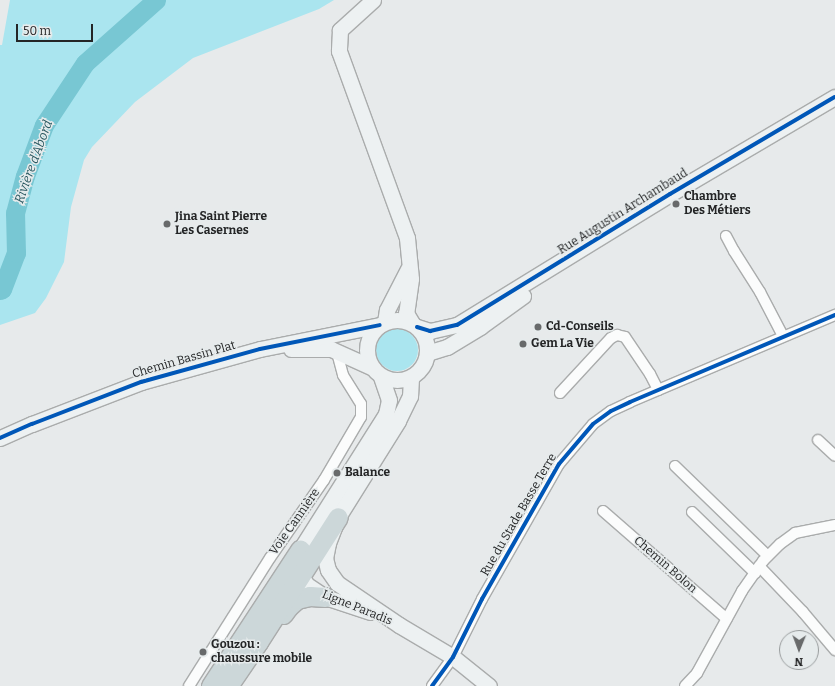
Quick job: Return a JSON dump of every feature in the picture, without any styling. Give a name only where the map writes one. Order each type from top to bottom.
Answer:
[{"type":"highway","points":[[228,686],[338,517]]},
{"type":"highway","points":[[212,686],[300,550]]},
{"type":"highway","points":[[258,642],[274,626],[288,606],[297,599],[331,590]]},
{"type":"main road","points":[[372,0],[340,30],[339,51],[404,226],[409,250],[411,279],[406,313],[425,340],[427,353],[423,366],[411,378],[393,382],[377,372]]},
{"type":"main road","name":"Rue Augustin Archambaud","points":[[414,325],[430,331],[457,325],[670,194],[835,97]]},
{"type":"main road","name":"Rue Augustin Archambaud","points":[[427,353],[447,347],[480,327],[621,225]]},
{"type":"main road","points":[[383,323],[387,310],[410,265]]},
{"type":"main road","points":[[301,575],[300,550],[386,414],[389,400],[387,390],[370,362],[368,344],[373,332],[383,323],[401,319],[414,325]]},
{"type":"main road","name":"Chemin Bassin Plat","points":[[0,438],[141,382],[260,349],[383,323]]},
{"type":"main road","name":"Chemin Bassin Plat","points":[[260,349],[331,349],[377,372]]},
{"type":"main road","points":[[331,590],[325,558],[328,543],[338,517],[398,421],[410,396],[411,378]]},
{"type":"main road","name":"Ligne Paradis","points":[[301,575],[306,584],[331,590],[366,610],[399,625],[453,657],[489,686]]},
{"type":"street","points":[[726,236],[760,292],[783,336]]},
{"type":"street","name":"Rue du Stade Basse Terre","points":[[432,686],[453,657],[486,593],[559,464],[568,451],[593,424],[611,411],[835,315]]},
{"type":"street","points":[[560,393],[611,338],[617,335],[625,337],[650,374],[658,390]]},
{"type":"street","name":"Voie Cannière","points":[[188,686],[270,558],[324,480],[361,417],[361,404],[343,375],[337,352]]},
{"type":"street","points":[[818,440],[835,456]]},
{"type":"street","points":[[675,466],[768,556]]},
{"type":"street","name":"Chemin Bolon","points":[[603,511],[727,619]]},
{"type":"street","points":[[692,512],[803,612],[835,650]]},
{"type":"street","points":[[685,686],[697,673],[742,591],[768,556],[780,544],[795,533],[835,525]]},
{"type":"shaded area","points":[[10,0],[334,0],[319,9],[193,58],[135,102],[92,147],[84,160],[71,207],[64,262],[46,298],[35,313],[0,325],[0,45],[2,45]]},
{"type":"shaded area","points":[[393,329],[401,329],[409,332],[415,338],[418,350],[415,362],[409,368],[401,371],[393,371],[385,368],[379,362],[376,354],[376,346],[379,338],[385,332]]},
{"type":"waterway","name":"Rivière d'Abord","points":[[0,290],[2,289],[16,253],[15,213],[25,176],[44,125],[85,63],[156,0]]},
{"type":"cycle path","points":[[417,327],[430,331],[457,325],[670,194],[835,97]]},
{"type":"cycle path","points":[[432,686],[453,657],[482,599],[559,464],[593,424],[611,411],[630,402],[835,315]]},
{"type":"cycle path","points":[[0,438],[141,382],[260,349],[380,325]]},
{"type":"place","name":"Chambre Des Métiers","points":[[676,204]]},
{"type":"place","name":"Jina Saint Pierre Les Casernes","points":[[167,224]]},
{"type":"place","name":"Cd-Conseils","points":[[538,327]]},
{"type":"place","name":"Gem La Vie","points":[[523,344]]},
{"type":"place","name":"Balance","points":[[337,473]]},
{"type":"place","name":"Gouzou : chaussure mobile","points":[[203,652]]}]
